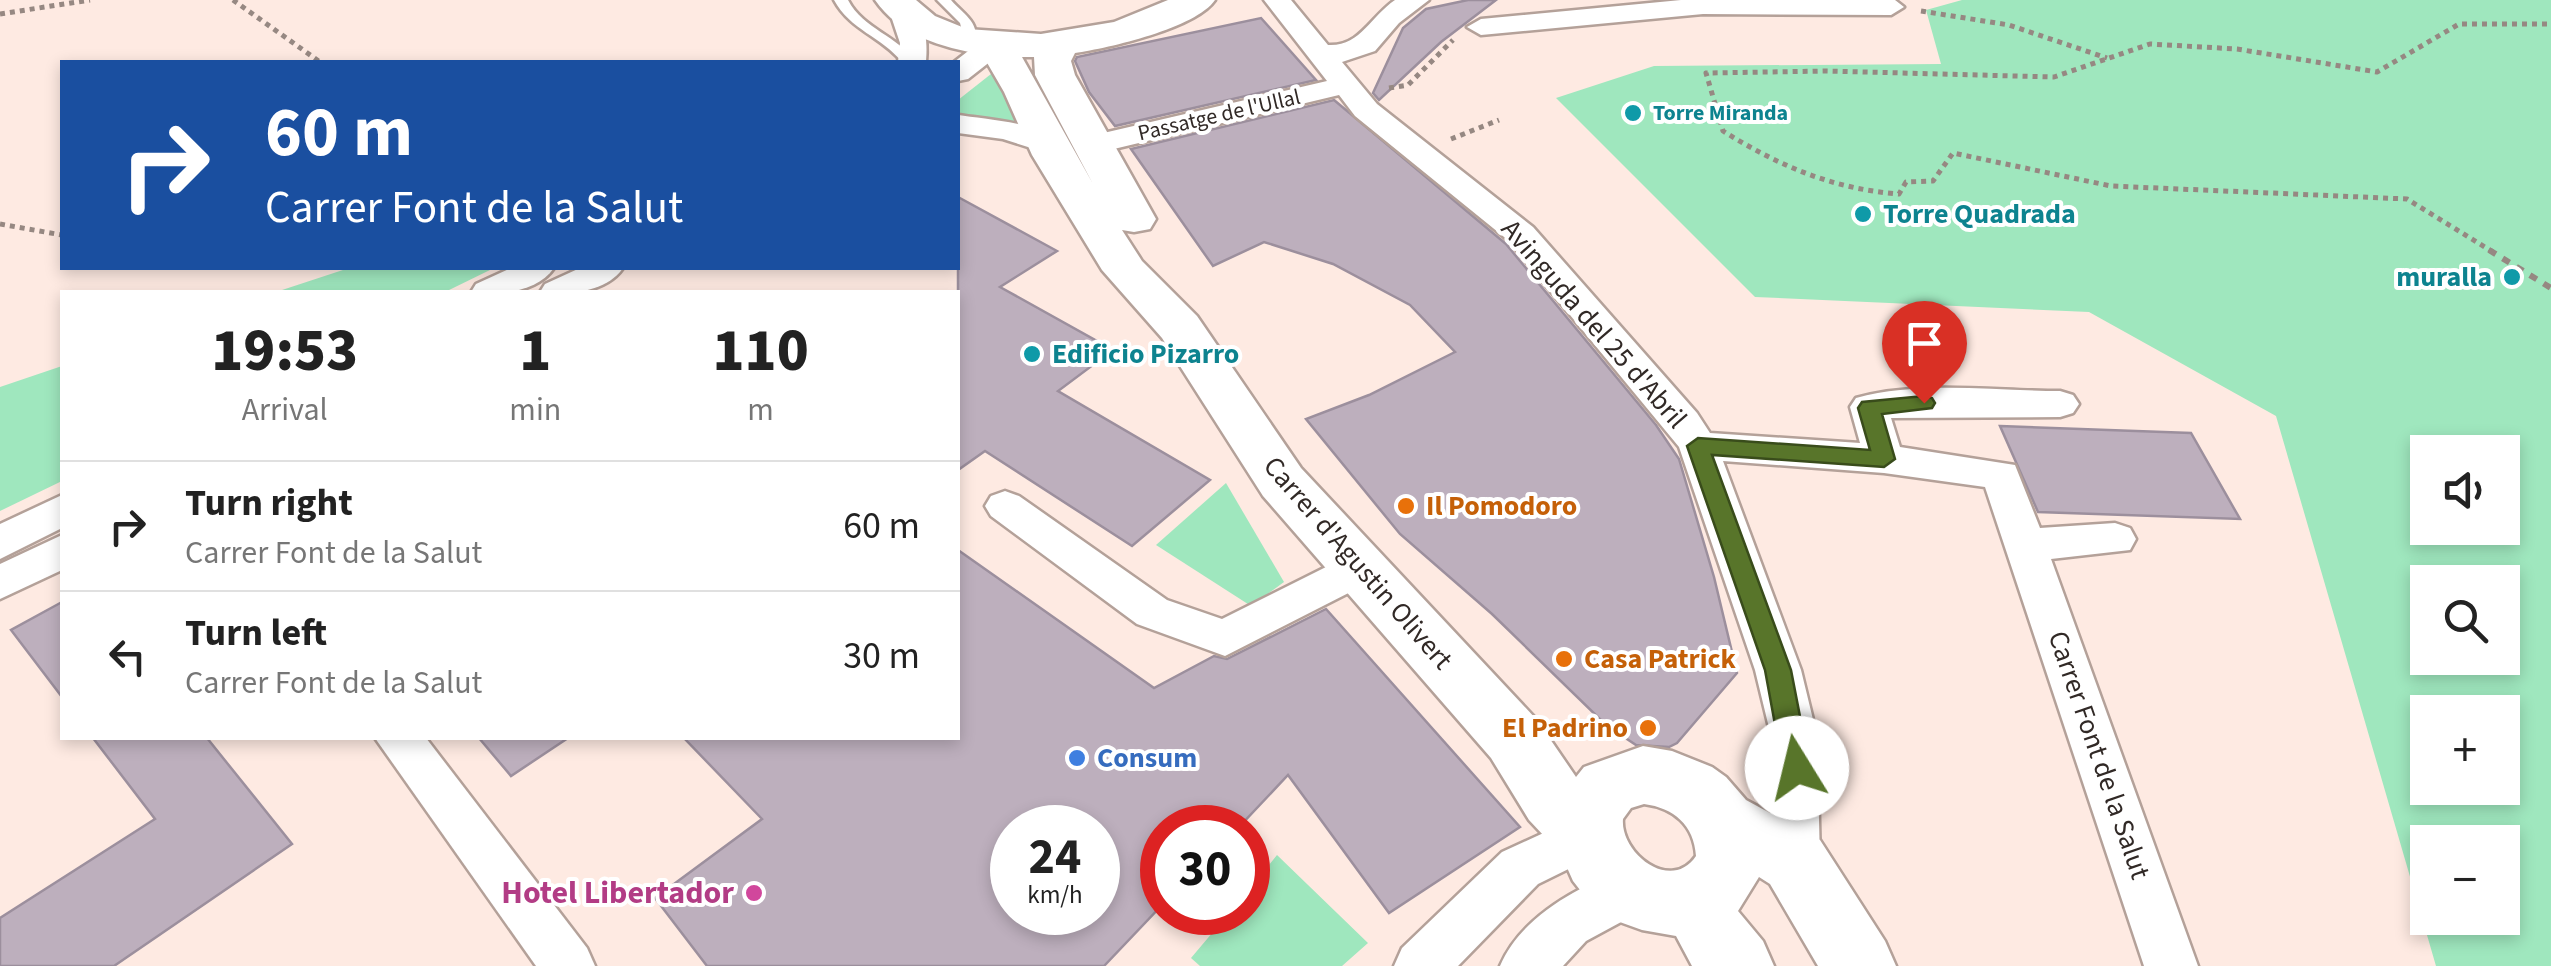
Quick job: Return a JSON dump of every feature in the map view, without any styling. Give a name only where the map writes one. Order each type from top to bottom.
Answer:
[{"type":"street","points":[[974,52],[1114,36],[1162,21],[1197,0]]},
{"type":"street","name":"Avinguda del 25 d'Abril","points":[[1277,0],[1318,52],[1422,150],[1522,234],[1683,422],[1698,446],[1778,670],[1794,736],[1795,862]]},
{"type":"street","points":[[1318,52],[1356,52],[1398,6],[1416,0]]},
{"type":"street","points":[[898,6],[914,43],[910,60]]},
{"type":"street","points":[[898,6],[974,52],[1024,92],[1047,144],[1125,270],[1180,328]]},
{"type":"street","points":[[1480,27],[1703,6],[1892,7]]},
{"type":"street","points":[[1059,44],[1052,60],[1055,76],[1157,261],[1180,328]]},
{"type":"street","points":[[1365,46],[1368,99]]},
{"type":"street","name":"Passatge de l'Ullal","points":[[1092,145],[1368,99]]},
{"type":"street","points":[[960,124],[1008,130],[1047,144]]},
{"type":"street","points":[[492,290],[533,270]]},
{"type":"street","points":[[561,290],[602,270]]},
{"type":"street","name":"Carrer d'Agustin Olivert","points":[[1180,328],[1282,482],[1514,739],[1554,798],[1604,807]]},
{"type":"street","points":[[1884,459],[1869,408],[1924,403],[2060,404]]},
{"type":"street","name":"Carrer Font de la Salut","points":[[1698,446],[1884,459],[2001,475],[2171,966]]},
{"type":"street","points":[[1005,506],[1152,612],[1225,638],[1359,569]]},
{"type":"street","points":[[0,542],[60,511]]},
{"type":"street","points":[[2026,545],[2115,539]]},
{"type":"street","points":[[0,584],[60,552]]},
{"type":"street","points":[[401,740],[568,966]]},
{"type":"street","points":[[1420,966],[1520,868],[1643,775],[1678,782],[1708,802],[1731,837],[1728,868],[1721,881],[1568,924],[1527,966]]},
{"type":"street","points":[[1604,807],[1594,856],[1608,876],[1662,895],[1712,933],[1737,966]]},
{"type":"street","points":[[1724,822],[1795,862],[1859,966]]},
{"type":"lane","points":[[842,0],[848,16],[901,50],[908,60]]},
{"type":"lane","points":[[944,0],[971,29],[974,52]]},
{"type":"path","points":[[0,14],[90,0]]},
{"type":"path","points":[[233,0],[317,60]]},
{"type":"path","points":[[1892,7],[2009,26],[2108,59]]},
{"type":"path","points":[[2551,24],[2458,24],[2377,72],[2237,48],[2150,44],[2054,77],[1827,71],[1706,73],[1723,130],[1776,165],[1864,193],[1899,194],[1906,182],[1933,180],[1952,152],[2110,186],[2407,199],[2551,288]]},
{"type":"path","points":[[1368,99],[1408,84],[1426,62],[1460,34],[1480,27]]},
{"type":"path","points":[[1422,150],[1499,120]]},
{"type":"path","points":[[0,224],[60,235]]},
{"type":"green space","points":[[1962,0],[2551,0],[2551,966],[2436,966],[2427,935],[2520,935],[2520,825],[2410,825],[2410,877],[2276,416],[2089,312],[1755,297],[1556,98],[1654,66],[1941,64],[1926,10]]},
{"type":"green space","points":[[991,74],[999,74],[1023,123],[960,114],[960,98]]},
{"type":"green space","points":[[343,270],[490,270],[449,290],[282,290]]},
{"type":"green space","points":[[60,367],[60,482],[0,511],[0,387]]},
{"type":"green space","points":[[1226,483],[1284,582],[1251,606],[1156,545]]},
{"type":"green space","points":[[1277,855],[1368,943],[1342,966],[1200,966],[1191,958],[1210,935],[1270,935],[1270,864]]},
{"type":"building","points":[[1468,0],[1496,0],[1441,42],[1379,100],[1373,93],[1403,28],[1426,9]]},
{"type":"building","points":[[1261,18],[1316,80],[1115,126],[1089,92],[1075,61],[1077,57]]},
{"type":"building","points":[[1334,100],[1506,244],[1656,425],[1679,459],[1737,673],[1677,743],[1669,747],[1636,745],[1606,725],[1492,614],[1400,534],[1306,419],[1369,395],[1455,352],[1410,305],[1333,264],[1264,242],[1213,266],[1131,149]]},
{"type":"building","points":[[960,198],[1057,251],[1000,287],[1113,350],[1058,391],[1210,480],[1132,546],[985,451],[960,469]]},
{"type":"building","points":[[2000,426],[2191,433],[2240,519],[2038,512]]},
{"type":"building","points":[[960,551],[1154,688],[1214,656],[1227,659],[1326,609],[1520,827],[1389,913],[1288,775],[1260,805],[1140,805],[1140,928],[1104,966],[707,966],[655,898],[762,819],[686,740],[960,740]]},
{"type":"building","points":[[60,603],[60,694],[11,630]]},
{"type":"building","points":[[95,740],[209,740],[292,844],[114,966],[0,966],[0,918],[155,819]]},
{"type":"building","points":[[481,740],[565,740],[511,776]]},
{"type":"place","name":"Torre Miranda","points":[[1633,113]]},
{"type":"place","name":"Torre Quadrada","points":[[1863,214]]},
{"type":"place","name":"muralla","points":[[2512,277]]},
{"type":"place","name":"Edificio Pizarro","points":[[1032,354]]},
{"type":"place","name":"Il Pomodoro","points":[[1406,506]]},
{"type":"place","name":"Casa Patrick","points":[[1564,659]]},
{"type":"place","name":"El Padrino","points":[[1648,728]]},
{"type":"place","name":"Consum","points":[[1077,758]]},
{"type":"place","name":"Hotel Libertador","points":[[754,893]]},
{"type":"route","points":[[1797,768],[1794,736],[1778,670],[1698,446],[1884,459],[1869,408],[1924,403]]}]
